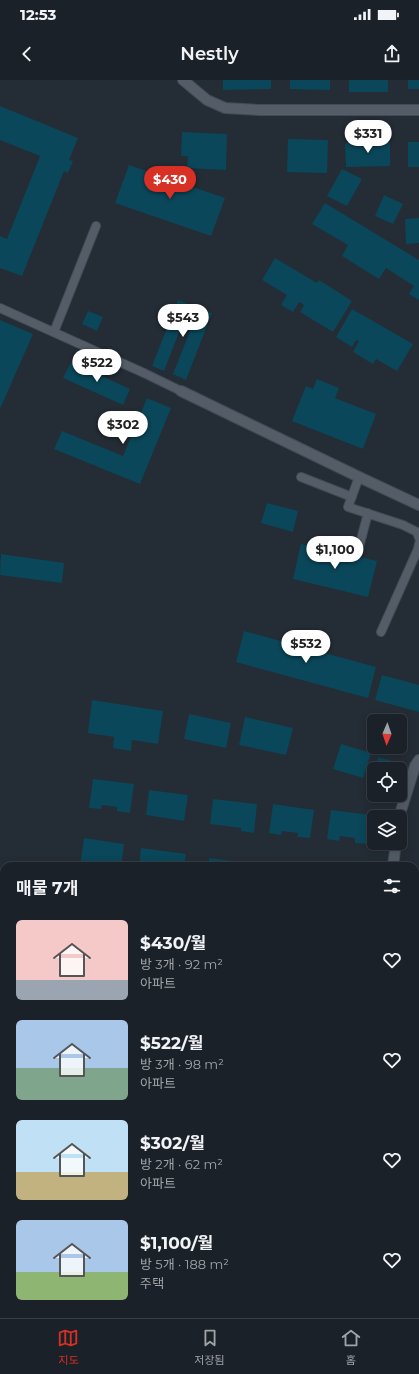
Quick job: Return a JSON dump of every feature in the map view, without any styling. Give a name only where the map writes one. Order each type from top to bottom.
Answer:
[{"type":"street","points":[[183,80],[207,100],[225,108],[259,110],[419,110]]},
{"type":"street","points":[[181,391],[419,505]]},
{"type":"street","points":[[401,810],[415,766],[419,760]]},
{"type":"street","points":[[394,862],[395,850]]},
{"type":"lane","points":[[54,332],[96,226]]},
{"type":"lane","points":[[0,308],[181,391]]},
{"type":"lane","points":[[301,477],[352,497]]},
{"type":"lane","points":[[360,477],[348,507],[402,525],[417,532],[419,538]]},
{"type":"lane","points":[[359,547],[368,513]]},
{"type":"lane","points":[[381,632],[419,544]]},
{"type":"building","points":[[223,80],[271,80],[271,89],[223,90]]},
{"type":"building","points":[[290,80],[330,80],[330,90],[290,89]]},
{"type":"building","points":[[349,80],[388,80],[388,92],[349,92]]},
{"type":"building","points":[[408,80],[419,80],[419,89],[408,89]]},
{"type":"building","points":[[0,106],[78,138],[69,160],[73,161],[68,173],[64,171],[22,276],[0,268],[0,236],[7,239],[40,156],[0,140]]},
{"type":"building","points":[[182,132],[227,134],[226,170],[187,168],[188,156],[181,156]]},
{"type":"building","points":[[288,139],[328,140],[327,173],[287,172]]},
{"type":"building","points":[[390,142],[390,166],[346,167],[345,143]]},
{"type":"building","points":[[408,142],[419,142],[419,167],[408,167]]},
{"type":"building","points":[[129,165],[225,198],[211,236],[115,203]]},
{"type":"building","points":[[342,169],[362,179],[347,206],[327,196]]},
{"type":"building","points":[[384,195],[403,204],[393,224],[375,216]]},
{"type":"building","points":[[325,203],[419,260],[419,300],[409,294],[414,286],[386,268],[379,279],[342,256],[348,245],[312,224]]},
{"type":"building","points":[[419,218],[419,243],[406,244],[405,219]]},
{"type":"building","points":[[275,258],[317,283],[319,280],[352,301],[333,332],[300,312],[304,305],[299,302],[293,312],[281,305],[287,295],[262,280]]},
{"type":"building","points":[[178,300],[212,313],[186,380],[173,374],[194,321],[185,317],[164,371],[152,366]]},
{"type":"building","points":[[352,309],[413,344],[397,371],[376,359],[373,364],[353,352],[359,341],[356,340],[352,347],[336,337]]},
{"type":"building","points":[[88,311],[103,317],[97,331],[82,324]]},
{"type":"building","points":[[0,320],[33,334],[0,409]]},
{"type":"building","points":[[71,362],[130,389],[123,405],[63,378]]},
{"type":"building","points":[[317,379],[339,388],[335,398],[376,414],[363,449],[292,421],[306,386],[313,389]]},
{"type":"building","points":[[147,398],[171,408],[140,484],[54,449],[62,431],[123,456]]},
{"type":"building","points":[[267,503],[298,511],[293,532],[261,523]]},
{"type":"building","points":[[301,544],[377,561],[368,597],[293,579]]},
{"type":"building","points":[[1,554],[64,563],[62,583],[0,575]]},
{"type":"building","points":[[244,631],[376,667],[368,698],[236,662]]},
{"type":"building","points":[[382,675],[419,685],[419,712],[375,700]]},
{"type":"building","points":[[92,700],[163,711],[158,744],[132,740],[131,751],[113,748],[114,737],[88,733]]},
{"type":"building","points":[[189,714],[231,723],[226,748],[184,739]]},
{"type":"building","points":[[245,717],[293,728],[286,755],[239,745]]},
{"type":"building","points":[[341,744],[371,754],[363,778],[333,769]]},
{"type":"building","points":[[378,757],[396,762],[376,762]]},
{"type":"building","points":[[93,779],[134,784],[130,813],[117,811],[117,807],[102,805],[101,809],[89,808]]},
{"type":"building","points":[[149,790],[188,795],[184,821],[146,815]]},
{"type":"building","points":[[213,799],[257,804],[254,833],[241,831],[241,828],[210,824]]},
{"type":"building","points":[[273,804],[314,810],[310,838],[297,837],[298,833],[282,831],[281,835],[269,833]]},
{"type":"building","points":[[331,810],[367,814],[367,844],[355,843],[355,838],[340,836],[339,841],[327,839]]},
{"type":"building","points":[[84,838],[124,844],[122,862],[81,862]]},
{"type":"building","points":[[141,848],[186,854],[185,862],[139,862]]},
{"type":"building","points":[[209,858],[241,862],[208,862]]}]
